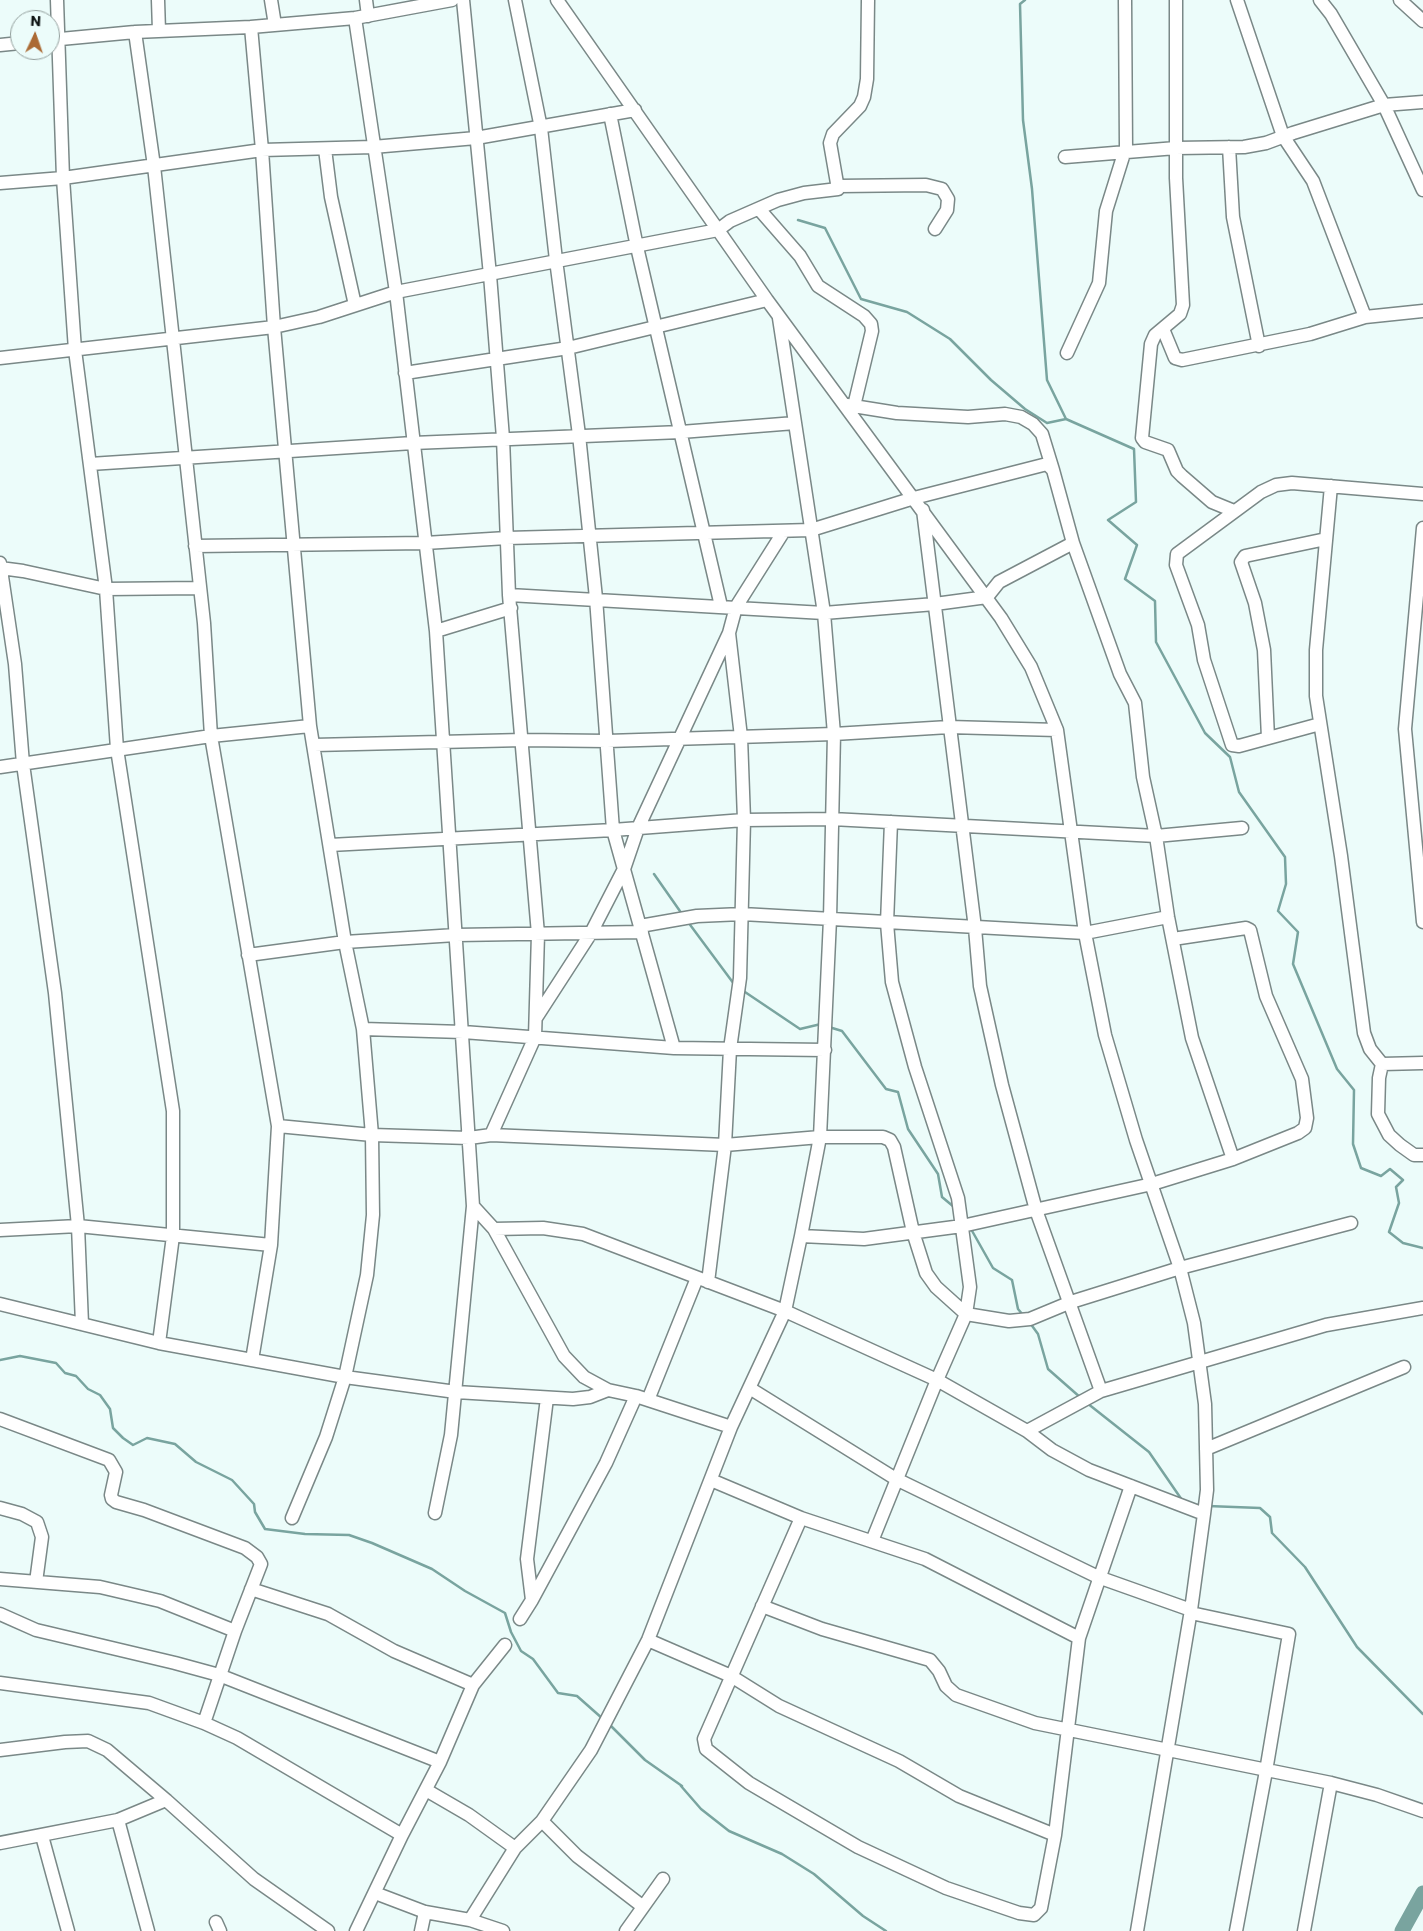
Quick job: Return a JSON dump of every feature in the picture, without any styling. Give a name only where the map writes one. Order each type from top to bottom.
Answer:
[{"type":"street","points":[[158,0],[159,31]]},
{"type":"street","points":[[271,0],[275,26]]},
{"type":"street","points":[[366,0],[368,16]]},
{"type":"street","points":[[60,39],[135,32],[275,26],[368,16],[452,0]]},
{"type":"street","points":[[463,0],[497,358],[503,438],[509,595],[531,833],[538,934],[535,1037],[491,1135]]},
{"type":"street","points":[[515,0],[541,128],[579,435],[596,598],[613,830],[674,1048]]},
{"type":"street","points":[[557,0],[767,300],[849,405],[987,597],[1031,666],[1057,730],[1073,833],[1085,933],[1105,1035],[1116,1076],[1180,1268],[1194,1323],[1200,1362],[1206,1449],[1207,1490],[1191,1612],[1137,1931]]},
{"type":"street","points":[[839,186],[830,143],[833,134],[860,106],[864,97],[868,80],[868,0]]},
{"type":"street","points":[[1067,353],[1099,283],[1106,211],[1125,153],[1125,0]]},
{"type":"street","points":[[1176,0],[1176,148],[1183,305],[1180,314],[1154,335],[1151,344],[1142,438],[1145,442],[1168,450],[1177,471],[1212,502],[1234,511]]},
{"type":"street","points":[[1237,0],[1283,136],[1313,181],[1365,317]]},
{"type":"street","points":[[1320,0],[1384,105],[1423,190]]},
{"type":"street","points":[[1404,2],[1423,21]]},
{"type":"street","points":[[354,18],[396,292],[436,631],[441,741],[450,838],[473,1206],[451,1435],[435,1513]]},
{"type":"street","points":[[251,28],[262,150],[274,326],[310,726],[345,942],[362,1029],[372,1136],[373,1215],[367,1276],[345,1376],[326,1437],[292,1518]]},
{"type":"street","points":[[135,32],[154,166],[200,588],[211,736],[278,1126],[271,1245],[252,1360]]},
{"type":"street","points":[[56,60],[75,350],[106,589],[117,749],[173,1111],[173,1236],[159,1343]]},
{"type":"street","points":[[1065,157],[1176,148],[1244,148],[1266,143],[1384,105],[1423,102]]},
{"type":"street","points":[[0,183],[63,178],[262,150],[373,147],[476,138],[635,110]]},
{"type":"street","points":[[610,114],[637,247],[721,606]]},
{"type":"street","points":[[325,148],[332,197],[355,305]]},
{"type":"street","points":[[1229,148],[1233,216],[1259,346]]},
{"type":"street","points":[[839,186],[926,184],[942,189],[948,199],[947,210],[935,228]]},
{"type":"street","points":[[0,358],[274,326],[318,317],[396,292],[718,230],[730,221],[759,209],[804,193],[835,191],[839,186]]},
{"type":"street","points":[[759,209],[800,256],[818,286],[864,316],[870,324],[872,331],[849,405]]},
{"type":"street","points":[[405,373],[568,348],[767,300]]},
{"type":"street","points":[[1163,329],[1174,358],[1178,360],[1259,346],[1310,334],[1365,317],[1423,311]]},
{"type":"street","points":[[470,1920],[515,1848],[542,1821],[592,1750],[648,1640],[731,1427],[785,1311],[820,1137],[830,919],[834,734],[824,613],[778,315]]},
{"type":"street","points":[[849,405],[897,413],[968,417],[1006,414],[1021,417],[1034,424],[1042,434],[1073,543],[1120,674],[1135,702],[1143,777],[1156,836],[1168,917],[1192,1038],[1234,1159]]},
{"type":"street","points":[[90,464],[185,456],[503,438],[680,432],[795,422]]},
{"type":"street","points":[[195,546],[425,543],[507,538],[811,530],[914,498],[1040,464],[1047,464],[1053,470]]},
{"type":"street","points":[[1320,724],[1239,746],[1232,745],[1204,660],[1198,625],[1176,565],[1178,554],[1234,511],[1261,492],[1276,485],[1331,486],[1423,494]]},
{"type":"street","points":[[1331,486],[1316,650],[1316,696],[1341,856],[1364,1033],[1370,1049],[1382,1064],[1378,1114],[1383,1125],[1400,1144],[1414,1155],[1423,1155]]},
{"type":"street","points":[[923,510],[975,928],[980,986],[1002,1085],[1036,1210],[1071,1302],[1101,1391]]},
{"type":"street","points":[[1423,528],[1405,729],[1423,922]]},
{"type":"street","points":[[536,1018],[591,933],[624,869],[638,828],[729,633],[736,607],[784,531]]},
{"type":"street","points":[[1268,738],[1264,650],[1255,602],[1241,562],[1245,556],[1326,539]]},
{"type":"street","points":[[509,595],[596,598],[824,613],[935,604],[987,597],[999,582],[1073,543]]},
{"type":"street","points":[[82,1324],[78,1226],[55,993],[23,764],[15,664],[0,566],[106,589],[200,588]]},
{"type":"street","points":[[436,631],[511,608]]},
{"type":"street","points":[[520,1618],[532,1600],[642,1398],[702,1280],[725,1145],[730,1049],[740,978],[744,820],[741,737],[729,633]]},
{"type":"street","points":[[0,767],[211,736],[310,726]]},
{"type":"street","points":[[314,745],[441,741],[607,741],[834,734],[949,727],[1057,730]]},
{"type":"street","points":[[330,845],[613,830],[744,820],[832,819],[1156,836],[1242,828]]},
{"type":"street","points":[[872,1542],[896,1479],[966,1314],[970,1278],[958,1198],[897,1003],[890,963],[887,922],[891,822]]},
{"type":"street","points":[[248,956],[345,942],[456,935],[591,933],[641,929],[697,916],[742,914],[1085,933],[1168,917]]},
{"type":"street","points":[[801,1236],[854,1239],[962,1226],[1152,1184],[1234,1159],[1298,1133],[1305,1128],[1307,1118],[1302,1080],[1266,996],[1250,930],[1246,928],[1173,939]]},
{"type":"street","points":[[362,1029],[463,1032],[674,1048],[825,1050]]},
{"type":"street","points":[[1382,1064],[1423,1063]]},
{"type":"street","points":[[278,1126],[372,1136],[469,1138],[491,1135],[725,1145],[820,1137],[883,1136],[890,1140],[894,1147],[913,1232],[926,1273],[936,1287],[966,1314],[1019,1321],[1030,1319],[1071,1302],[1180,1268],[1351,1223]]},
{"type":"street","points":[[473,1206],[494,1229],[564,1356],[584,1376],[608,1390],[642,1398],[731,1427]]},
{"type":"street","points":[[0,1230],[78,1226],[271,1245]]},
{"type":"street","points":[[494,1229],[543,1228],[584,1234],[785,1311],[937,1380],[1027,1430],[1052,1450],[1081,1466],[1204,1514]]},
{"type":"street","points":[[0,1304],[159,1343],[345,1376],[456,1392],[573,1399],[590,1397],[608,1390]]},
{"type":"street","points":[[1027,1430],[1101,1391],[1326,1325],[1420,1308]]},
{"type":"street","points":[[1206,1449],[1404,1367]]},
{"type":"street","points":[[750,1389],[896,1479],[1098,1577],[1191,1612],[1289,1634],[1236,1931]]},
{"type":"street","points":[[532,1600],[527,1559],[547,1398]]},
{"type":"street","points":[[0,1418],[109,1460],[116,1472],[111,1495],[112,1499],[116,1502],[144,1510],[245,1548],[257,1557],[261,1564],[219,1675],[204,1724]]},
{"type":"street","points":[[711,1480],[801,1518],[925,1558],[1079,1638]]},
{"type":"street","points":[[801,1518],[704,1739],[706,1749],[749,1783],[858,1847],[946,1888],[1019,1914],[1034,1915],[1041,1908],[1056,1835],[1079,1638],[1098,1577],[1131,1486]]},
{"type":"street","points":[[0,1508],[22,1514],[37,1522],[42,1537],[36,1582]]},
{"type":"street","points":[[0,1579],[100,1587],[160,1601],[235,1631]]},
{"type":"street","points":[[251,1589],[328,1614],[394,1651],[473,1686]]},
{"type":"street","points":[[762,1606],[822,1629],[930,1660],[939,1671],[946,1686],[956,1695],[1035,1724],[1331,1783],[1377,1795],[1423,1811]]},
{"type":"street","points":[[0,1614],[36,1630],[175,1662],[219,1675],[440,1762]]},
{"type":"street","points":[[648,1640],[731,1676],[779,1706],[899,1761],[959,1796],[1056,1835]]},
{"type":"street","points":[[356,1931],[402,1834],[440,1762],[473,1686],[505,1644]]},
{"type":"street","points":[[0,1683],[149,1703],[237,1738],[402,1834]]},
{"type":"street","points":[[0,1750],[88,1741],[107,1750],[254,1879],[328,1931]]},
{"type":"street","points":[[1304,1931],[1331,1783]]},
{"type":"street","points":[[426,1790],[469,1815],[515,1848]]},
{"type":"street","points":[[0,1844],[118,1820],[166,1800]]},
{"type":"street","points":[[118,1820],[148,1931]]},
{"type":"street","points":[[542,1821],[577,1856],[642,1906]]},
{"type":"street","points":[[42,1836],[68,1931]]},
{"type":"street","points":[[626,1931],[642,1906],[663,1880]]},
{"type":"street","points":[[375,1893],[425,1912],[470,1920],[503,1931]]},
{"type":"street","points":[[421,1931],[425,1912]]},
{"type":"waterway","points":[[1025,0],[1020,4],[1023,120],[1032,189],[1047,380],[1066,419],[1134,449],[1136,502],[1108,520],[1137,545],[1125,579],[1155,601],[1156,642],[1205,733],[1230,757],[1239,792],[1285,857],[1286,884],[1278,911],[1298,932],[1293,964],[1337,1069],[1354,1090],[1353,1144],[1361,1168],[1381,1176],[1390,1169],[1403,1180],[1396,1187],[1399,1203],[1389,1232],[1403,1243],[1423,1248]]},
{"type":"waterway","points":[[798,220],[825,228],[861,299],[907,312],[950,339],[991,380],[1025,409],[1047,423],[1066,419]]},
{"type":"waterway","points":[[654,874],[682,914]]},
{"type":"waterway","points":[[688,922],[734,984]]},
{"type":"waterway","points":[[742,990],[800,1029],[821,1024]]},
{"type":"waterway","points":[[829,1027],[842,1031],[886,1089],[898,1092],[908,1129],[938,1174],[942,1197],[954,1207]]},
{"type":"waterway","points":[[971,1229],[993,1268],[1012,1280],[1018,1309],[1023,1315]]},
{"type":"waterway","points":[[1030,1323],[1038,1334],[1048,1369],[1081,1398]]},
{"type":"waterway","points":[[0,1360],[20,1356],[56,1363],[65,1373],[76,1376],[88,1389],[100,1395],[110,1409],[113,1428],[133,1445],[147,1438],[175,1444],[196,1462],[232,1480],[254,1504],[255,1512],[265,1529],[305,1534],[349,1535],[432,1569],[465,1591],[505,1613],[511,1632],[521,1651],[533,1659],[558,1693],[577,1696],[603,1719]]},
{"type":"waterway","points":[[1087,1403],[1149,1452],[1182,1500]]},
{"type":"waterway","points":[[1208,1506],[1260,1508],[1270,1517],[1272,1533],[1305,1567],[1357,1647],[1423,1714]]},
{"type":"waterway","points":[[609,1724],[645,1760],[682,1786]]},
{"type":"waterway","points":[[681,1786],[701,1809],[729,1831],[782,1854],[814,1874],[863,1916],[886,1931]]},
{"type":"waterway","points":[[1402,1931],[1423,1893]]}]
